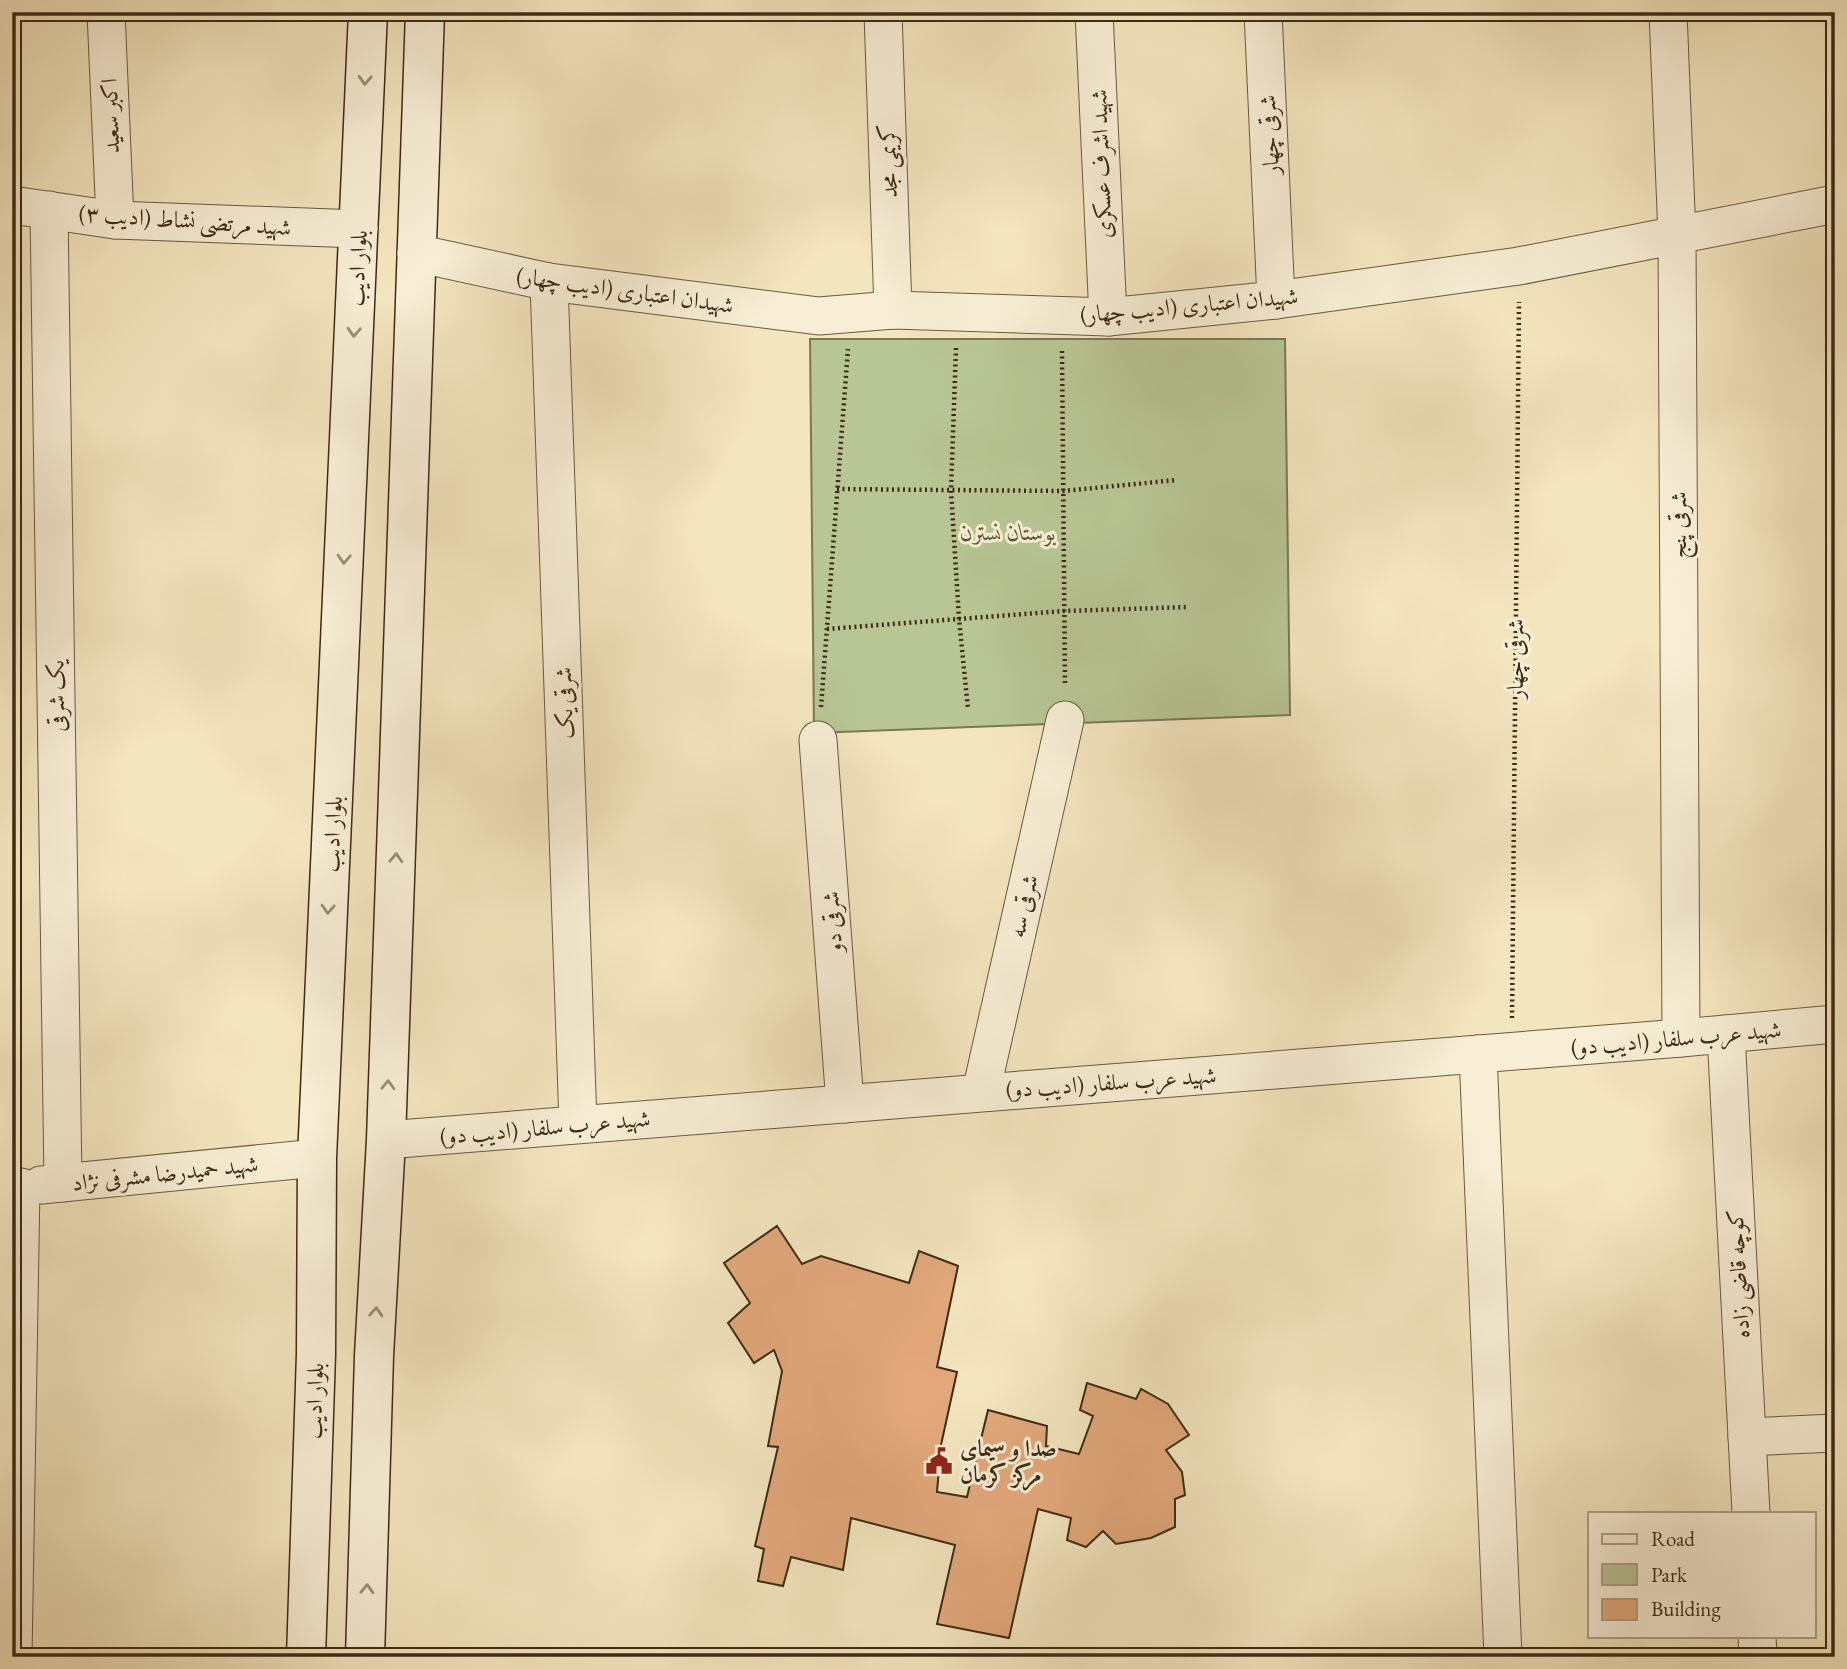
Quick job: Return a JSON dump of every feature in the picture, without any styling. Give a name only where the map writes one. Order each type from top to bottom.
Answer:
[{"type":"main road","name":"بلوار ادیب","points":[[306,1657],[316,1354],[317,1158],[368,12]]},
{"type":"main road","points":[[365,1657],[373,1356],[386,1140],[425,12]]},
{"type":"main road","points":[[316,1354],[373,1356]]},
{"type":"street","name":"اکبر سعید","points":[[106,12],[115,220]]},
{"type":"street","name":"کریمی مجد","points":[[883,12],[893,310]]},
{"type":"street","name":"شهید اشرف عسکری","points":[[1094,12],[1108,317]]},
{"type":"street","name":"شرقی چهار","points":[[1263,12],[1276,300]]},
{"type":"street","name":"شرقی پنج","points":[[1668,12],[1677,236],[1681,1038]]},
{"type":"street","name":"شهیدان اعتباری (ادیب چهار)","points":[[416,253],[550,282],[819,316],[893,310],[1108,317],[1276,300],[1519,266],[1835,204]]},
{"type":"street","name":"شهید مرتضی نشاط (ادیب ۳)","points":[[12,205],[115,220],[359,229]]},
{"type":"street","name":"یک شرقی","points":[[49,210],[63,1183]]},
{"type":"street","name":"شرقی یک","points":[[550,282],[578,1124]]},
{"type":"street","name":"شرقی سه","points":[[982,1093],[1065,720]]},
{"type":"street","name":"شرقی دو","points":[[818,740],[845,1104]]},
{"type":"street","name":"شهید عرب سلفار (ادیب دو)","points":[[386,1140],[1835,1024]]},
{"type":"street","name":"کوچه قاضی زاده","points":[[1726,1034],[1751,1512]]},
{"type":"street","points":[[1495,1053],[1503,1657]]},
{"type":"street","name":"شهید حمیدرضا مشرفی نژاد","points":[[17,1187],[317,1158]]},
{"type":"street","points":[[13,1657],[17,1187]]},
{"type":"street","points":[[1747,1437],[1835,1433]]},
{"type":"street","points":[[1757,1638],[1758,1657]]},
{"type":"path","name":"شرقی چهار","points":[[1495,1053],[1519,266]]},
{"type":"path","points":[[957,312],[951,490],[968,709]]},
{"type":"path","points":[[818,740],[850,313]]},
{"type":"path","points":[[1061,315],[1065,720]]},
{"type":"path","points":[[837,489],[1063,491],[1177,480]]},
{"type":"path","points":[[827,629],[1064,611],[1188,607]]},
{"type":"green space","name":"بوستان نسترن","points":[[810,339],[1285,339],[1290,715],[814,733]]},
{"type":"building","points":[[777,1226],[802,1264],[821,1256],[909,1283],[919,1251],[958,1266],[937,1367],[957,1372],[941,1445],[937,1492],[967,1497],[988,1410],[1047,1426],[1046,1446],[1079,1454],[1093,1416],[1080,1410],[1087,1383],[1136,1399],[1141,1389],[1168,1404],[1189,1435],[1166,1450],[1182,1472],[1185,1495],[1175,1499],[1175,1527],[1151,1538],[1116,1544],[1103,1531],[1086,1547],[1067,1540],[1071,1518],[1038,1509],[1009,1638],[937,1624],[955,1545],[851,1518],[843,1570],[791,1557],[783,1586],[758,1581],[764,1549],[755,1546],[778,1447],[768,1446],[782,1371],[774,1350],[754,1363],[728,1323],[750,1303],[724,1263]]},
{"type":"place","name":"صدا و سیمای مرکز کرمان","points":[[939,1461]]}]
